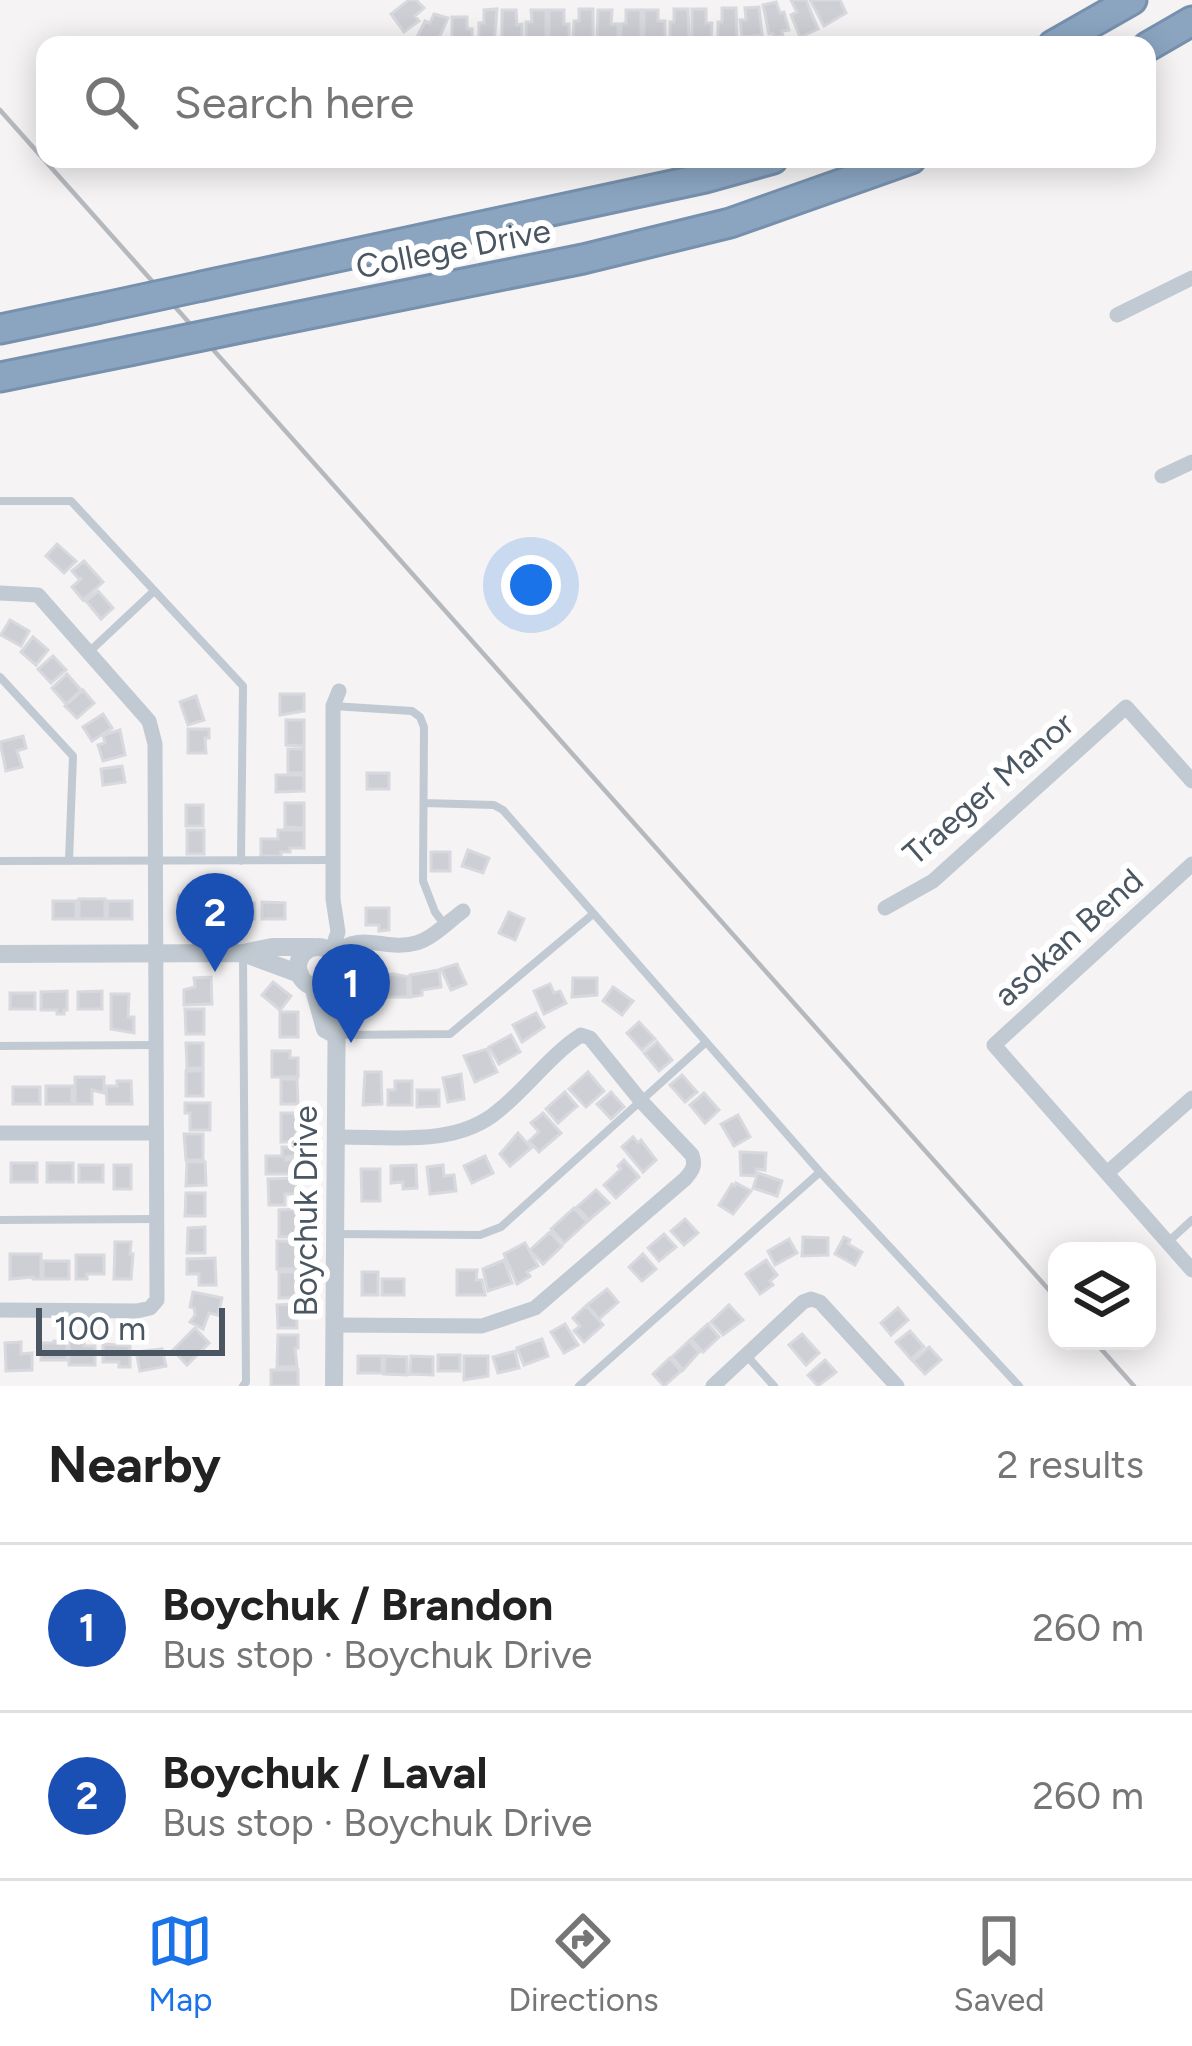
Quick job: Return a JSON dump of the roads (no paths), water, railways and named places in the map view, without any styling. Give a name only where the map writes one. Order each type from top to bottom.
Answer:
[{"type":"highway","points":[[1069,36],[1132,0]]},
{"type":"highway","points":[[1156,42],[1192,21]]},
{"type":"highway","name":"College Drive","points":[[0,329],[741,168]]},
{"type":"highway","name":"College Drive","points":[[0,377],[583,259],[730,223],[886,168]]},
{"type":"street","points":[[1117,315],[1192,278]]},
{"type":"street","points":[[1162,476],[1192,462]]},
{"type":"street","points":[[0,592],[38,595],[149,721],[155,744],[158,954],[157,1300],[150,1308],[136,1311],[0,1310]]},
{"type":"street","points":[[243,953],[324,986],[338,932],[333,899],[336,699]]},
{"type":"street","name":"Traeger Manor","points":[[885,908],[933,881],[1126,707],[1192,781]]},
{"type":"street","name":"asokan Bend","points":[[1192,864],[994,1045],[1192,1270]]},
{"type":"street","points":[[306,980],[301,957],[350,954],[379,944],[413,944],[463,911]]},
{"type":"street","points":[[0,954],[243,953],[272,946],[329,956]]},
{"type":"street","name":"Boychuk Drive","points":[[329,956],[336,1035],[334,1386]]},
{"type":"street","name":"Boychuk Drive","points":[[306,980],[325,1029],[336,1035]]},
{"type":"street","points":[[334,1325],[482,1326],[535,1308],[694,1168],[692,1155],[590,1038],[581,1035],[495,1115],[471,1128],[447,1135],[335,1137]]},
{"type":"street","points":[[1107,1173],[1192,1098]]},
{"type":"street","points":[[0,1133],[156,1132]]},
{"type":"street","points":[[713,1386],[803,1302],[812,1299],[820,1302],[896,1386]]},
{"type":"lane","points":[[0,501],[71,501],[243,686],[242,861]]},
{"type":"lane","points":[[89,652],[153,592]]},
{"type":"lane","points":[[0,677],[73,756],[69,861]]},
{"type":"lane","points":[[336,699],[412,711],[420,717],[424,727],[423,881],[444,924]]},
{"type":"lane","points":[[424,803],[494,805],[503,810],[820,1172],[1018,1386]]},
{"type":"lane","points":[[0,862],[333,860]]},
{"type":"lane","points":[[336,1035],[450,1034],[593,914]]},
{"type":"lane","points":[[243,953],[243,1386]]},
{"type":"lane","points":[[335,1234],[480,1234],[501,1227],[705,1042]]},
{"type":"lane","points":[[0,1046],[156,1045]]},
{"type":"lane","points":[[579,1386],[820,1172]]},
{"type":"lane","points":[[0,1220],[156,1219]]},
{"type":"lane","points":[[1167,1243],[1192,1220]]},
{"type":"lane","points":[[746,1355],[774,1386]]},
{"type":"lane","points":[[1001,1386],[1011,1377]]},
{"type":"railway","points":[[0,110],[36,150]]},
{"type":"railway","points":[[52,168],[1048,1289]]},
{"type":"railway","points":[[1102,1350],[1134,1386]]},
{"type":"place","name":"Boychuk / Laval","points":[[215,972]]},
{"type":"place","name":"Boychuk / Brandon","points":[[351,1043]]}]
